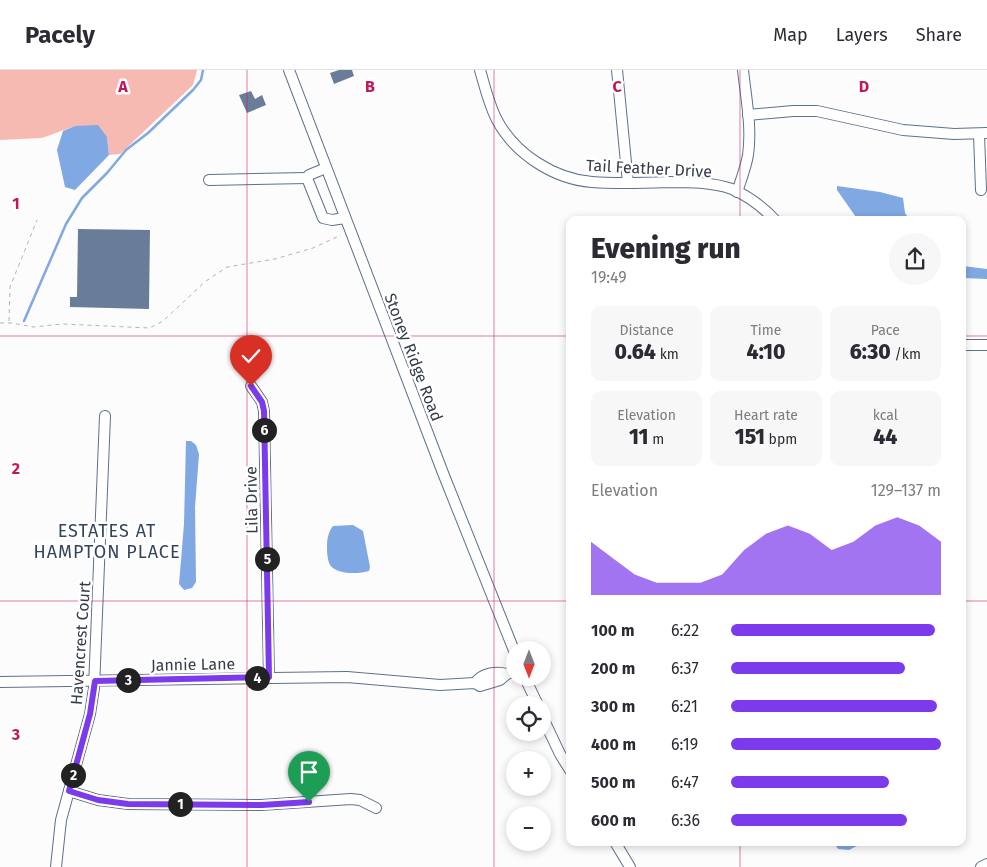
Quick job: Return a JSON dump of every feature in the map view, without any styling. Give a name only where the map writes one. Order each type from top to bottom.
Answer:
[{"type":"street","name":"Stoney Ridge Road","points":[[289,70],[443,473],[510,641]]},
{"type":"street","name":"Tail Feather Drive","points":[[480,70],[498,121],[512,141],[530,158],[553,171],[586,182],[704,183],[719,186],[737,192],[756,203],[771,216]]},
{"type":"street","points":[[617,70],[628,183]]},
{"type":"street","points":[[737,192],[748,156],[748,115],[743,70]]},
{"type":"street","points":[[748,115],[817,111],[903,130],[954,134],[983,133],[981,190]]},
{"type":"street","points":[[208,180],[308,178],[309,175],[326,168]]},
{"type":"street","points":[[308,178],[322,216],[332,220],[346,218]]},
{"type":"street","points":[[966,345],[987,345]]},
{"type":"street","name":"Lila Drive","points":[[251,386],[262,402],[264,411],[269,677]]},
{"type":"street","name":"Havencrest Court","points":[[56,867],[61,820],[90,714],[95,681],[105,416]]},
{"type":"street","name":"Jannie Lane","points":[[0,682],[354,677],[450,685],[475,683],[479,677],[499,672],[506,673]]},
{"type":"street","points":[[551,733],[566,762]]},
{"type":"street","points":[[69,791],[98,800],[128,804],[262,805],[351,798],[376,808]]},
{"type":"street","points":[[617,846],[630,867]]},
{"type":"path","points":[[9,323],[10,287],[36,220]]},
{"type":"path","points":[[0,323],[33,326],[62,324],[150,328],[163,321],[206,281],[227,267],[275,259],[313,248],[334,239],[350,229]]},
{"type":"shaded area","points":[[0,70],[197,70],[193,85],[120,154],[109,155],[107,137],[75,126],[42,138],[0,140]]},
{"type":"water","points":[[98,125],[107,137],[109,155],[75,190],[65,187],[57,150],[63,131],[75,126]]},
{"type":"water","points":[[837,186],[880,192],[903,198],[907,216],[855,216],[837,190]]},
{"type":"water","points":[[966,266],[987,269],[987,279],[966,278]]},
{"type":"water","points":[[186,441],[191,441],[196,445],[199,454],[195,507],[196,582],[192,588],[184,590],[179,584],[184,524]]},
{"type":"water","points":[[353,525],[363,531],[370,567],[369,571],[354,573],[338,571],[329,563],[327,542],[328,535],[333,526]]},
{"type":"water","points":[[836,846],[857,846],[849,850],[838,849]]},
{"type":"building","points":[[339,70],[352,70],[354,76],[334,84],[330,73]]},
{"type":"building","points":[[251,91],[255,99],[262,95],[266,105],[247,113],[239,95]]},
{"type":"building","points":[[78,229],[150,230],[149,309],[70,307],[70,297],[77,297]]},
{"type":"waterway","points":[[24,321],[66,224],[82,198],[107,173],[126,150],[148,133],[193,90],[201,80],[203,70]]},
{"type":"district","name":"ESTATES AT HAMPTON PLACE","points":[[107,541]]},
{"type":"route","points":[[251,386],[258,394],[264,411],[269,677],[95,681],[92,707],[85,737],[69,791],[98,800],[128,804],[207,803],[262,805],[309,802]]}]
